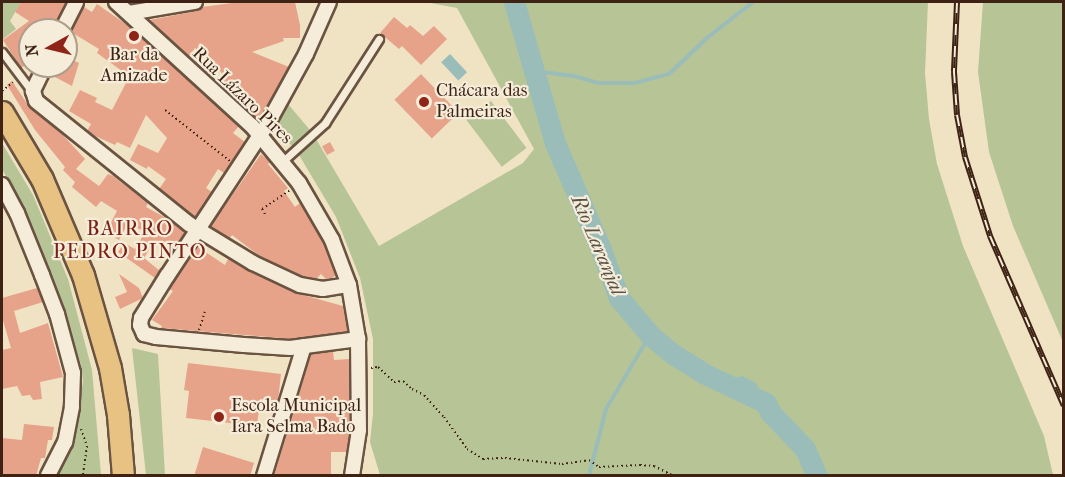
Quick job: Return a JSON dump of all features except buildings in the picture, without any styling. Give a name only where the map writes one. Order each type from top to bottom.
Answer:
[{"type":"main road","points":[[2,112],[42,179],[83,275],[110,368],[118,415],[123,476]]},
{"type":"street","points":[[68,18],[76,2]]},
{"type":"street","name":"Rua Lázaro Pires","points":[[116,2],[261,135],[299,183],[332,240],[348,285],[358,339],[359,430],[352,476]]},
{"type":"street","points":[[129,13],[195,2]]},
{"type":"street","points":[[329,2],[306,54],[261,135],[141,318],[140,328],[146,335],[156,337],[290,348],[358,339]]},
{"type":"street","points":[[40,78],[33,93],[36,101],[197,230],[254,264],[300,285],[323,289],[348,285]]},
{"type":"street","points":[[2,185],[17,213],[57,314],[73,373],[72,407],[65,442],[48,476]]},
{"type":"street","points":[[264,476],[304,346]]},
{"type":"lane","points":[[283,161],[325,123],[378,39]]},
{"type":"lane","points":[[2,52],[18,73]]},
{"type":"lane","points":[[22,78],[33,93]]},
{"type":"path","points":[[2,91],[18,78]]},
{"type":"path","points":[[165,110],[240,167]]},
{"type":"path","points":[[265,214],[262,209],[299,183]]},
{"type":"path","points":[[195,341],[205,312]]},
{"type":"path","points":[[359,369],[378,367],[394,382],[404,381],[412,389],[424,395],[444,417],[466,449],[483,459],[527,459],[562,464],[588,460],[598,467],[654,466],[674,476]]},
{"type":"path","points":[[72,407],[87,446],[83,476]]},
{"type":"green space","points":[[2,2],[21,2],[10,21],[16,29],[2,40]]},
{"type":"green space","points":[[425,2],[928,2],[925,73],[929,119],[937,164],[963,246],[1044,436],[1053,475],[380,475],[370,442],[373,414],[373,339],[360,278],[336,217],[299,155],[316,139],[379,246],[523,163],[534,149],[457,8]]},
{"type":"green space","points":[[983,2],[1063,2],[1063,342],[1013,226],[989,152],[978,72]]},
{"type":"green space","points":[[491,101],[527,148],[502,167],[466,120]]},
{"type":"green space","points":[[288,104],[310,130],[292,146],[275,129]]},
{"type":"green space","points":[[2,143],[33,195],[68,279],[92,370],[101,475],[57,475],[70,452],[75,435],[83,381],[81,365],[55,284],[25,211],[2,169]]},
{"type":"green space","points":[[132,348],[158,354],[165,475],[146,475]]},
{"type":"water","points":[[450,54],[467,72],[458,80],[441,62]]},
{"type":"water","points":[[703,373],[734,378],[742,376],[756,383],[766,403],[747,406],[743,400],[709,381]]},
{"type":"waterway","name":"Rio Laranjal","points":[[514,2],[555,143],[600,247],[619,298],[650,335],[673,354],[703,373],[766,403],[770,412],[805,449],[817,476]]},
{"type":"waterway","points":[[534,71],[574,76],[598,83],[635,83],[669,74],[707,38],[753,2]]},
{"type":"waterway","points":[[589,476],[606,409],[650,335]]},
{"type":"railway","points":[[957,2],[954,72],[957,115],[965,157],[990,236],[1064,406]]},
{"type":"place","name":"Bar da Amizade","points":[[134,36]]},
{"type":"place","name":"Chácara das Palmeiras","points":[[424,102]]},
{"type":"place","name":"Escola Municipal Iara Selma Bado","points":[[219,417]]},
{"type":"district","name":"BAIRRO PEDRO PINTO","points":[[130,240]]}]
